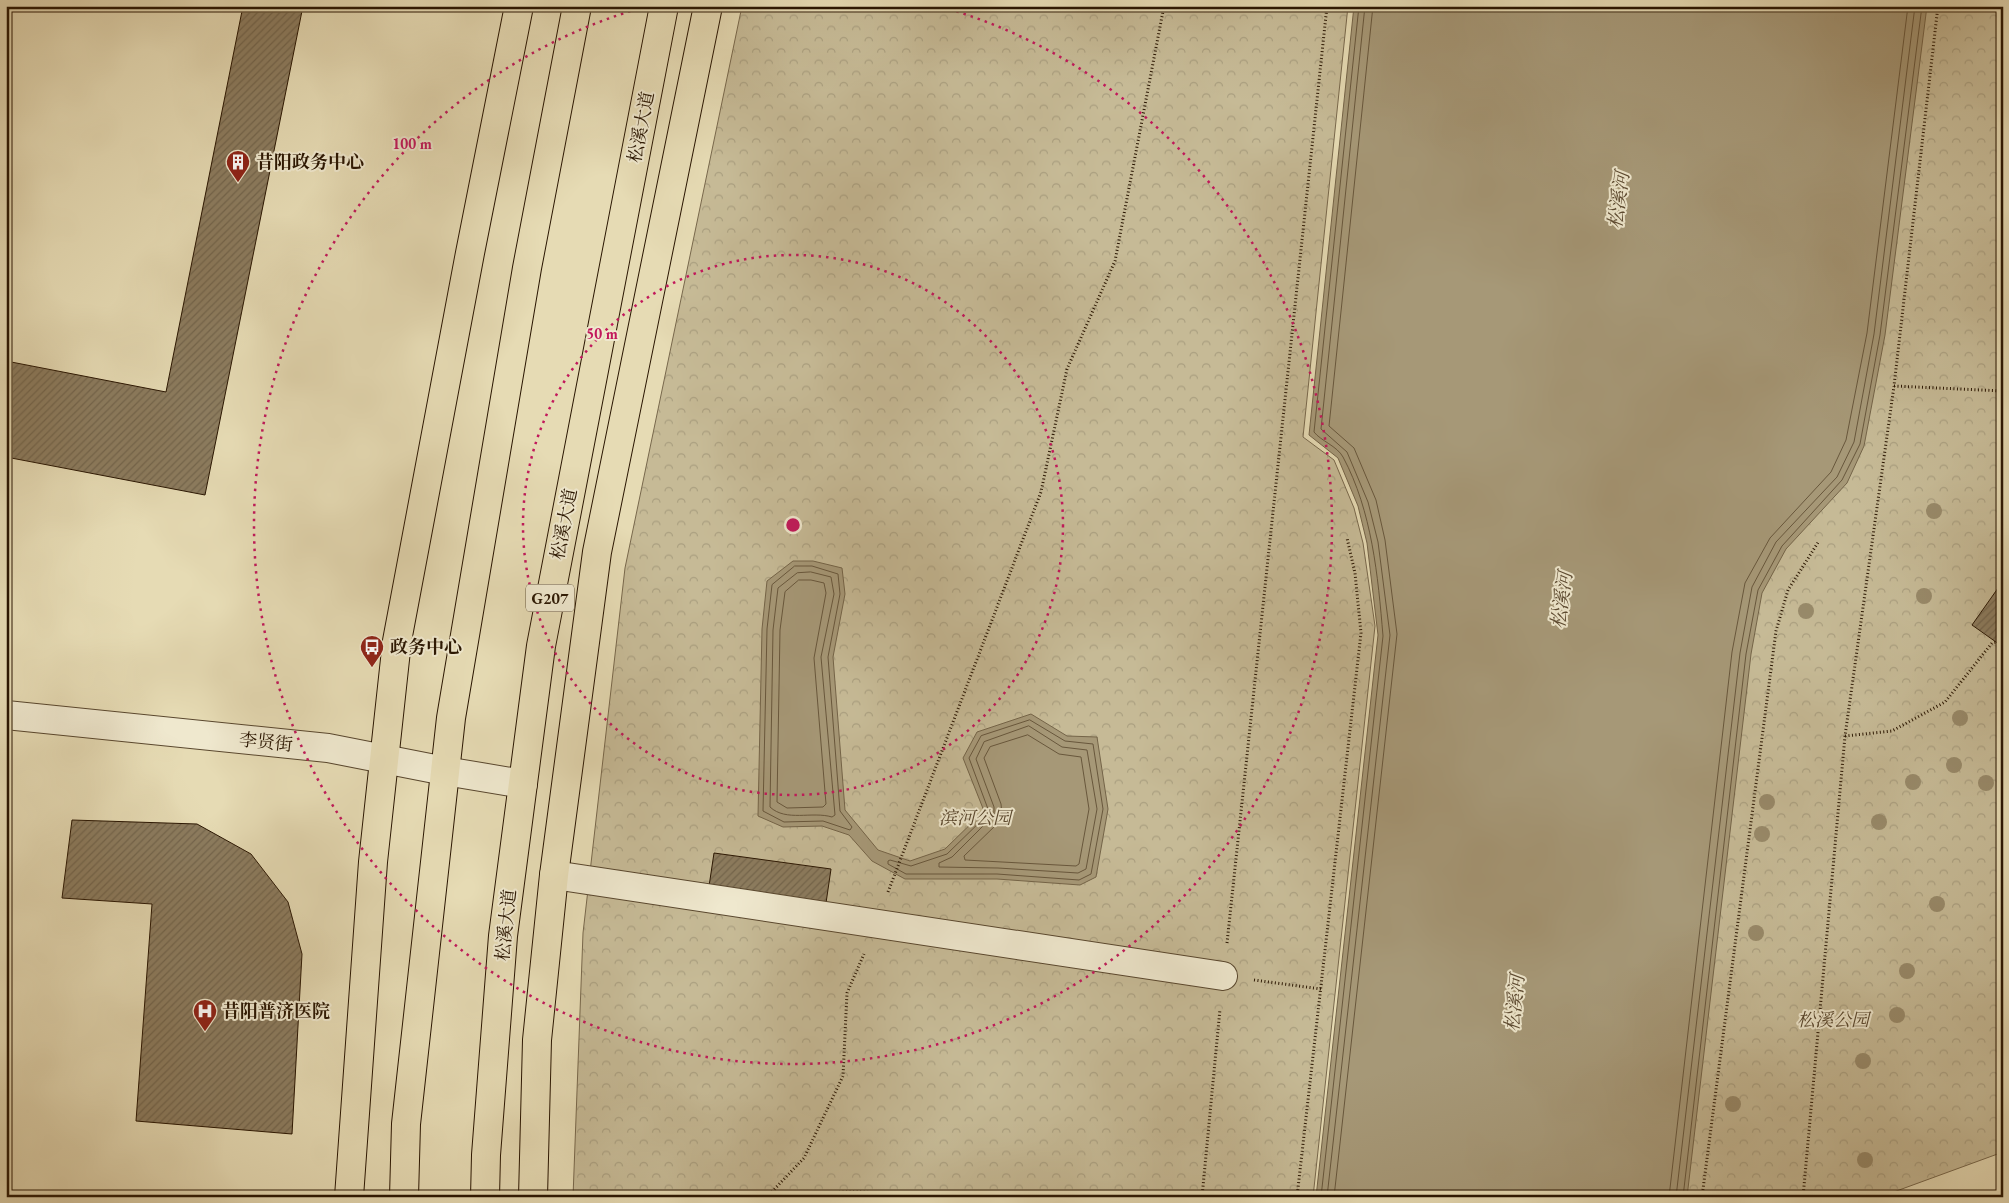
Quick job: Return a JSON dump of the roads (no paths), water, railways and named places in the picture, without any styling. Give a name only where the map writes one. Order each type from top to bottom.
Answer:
[{"type":"main road","points":[[349,1197],[372,872],[397,641],[518,6]]},
{"type":"main road","points":[[404,1197],[406,1124],[451,718],[527,268],[577,6]]},
{"type":"main road","name":"松溪大道","points":[[485,1197],[486,1154],[503,936],[541,646],[664,6]]},
{"type":"main road","points":[[533,1197],[537,1040],[554,875],[597,552],[708,6]]},
{"type":"street","name":"李贤街","points":[[6,715],[328,748],[523,784]]},
{"type":"street","points":[[554,875],[1223,976]]},
{"type":"water","name":"松溪河","points":[[1354,6],[1927,6],[1885,335],[1864,446],[1847,483],[1786,549],[1762,593],[1751,654],[1687,1197],[1316,1197],[1378,635],[1367,543],[1358,506],[1338,458],[1309,435]]},
{"type":"water","points":[[793,561],[813,561],[842,568],[845,594],[833,657],[845,810],[878,850],[910,861],[945,849],[984,811],[963,758],[977,732],[1031,714],[1067,736],[1097,737],[1108,809],[1096,877],[1080,885],[997,879],[905,879],[872,861],[849,835],[822,826],[783,827],[758,816],[762,629],[767,581]]},
{"type":"place","name":"昔阳政务中心","points":[[238,183]]},
{"type":"place","name":"政务中心","points":[[372,668]]},
{"type":"place","name":"昔阳普济医院","points":[[205,1032]]},
{"type":"park label","name":"滨河公园","points":[[975,818]]},
{"type":"park label","name":"松溪公园","points":[[1833,1020]]}]
